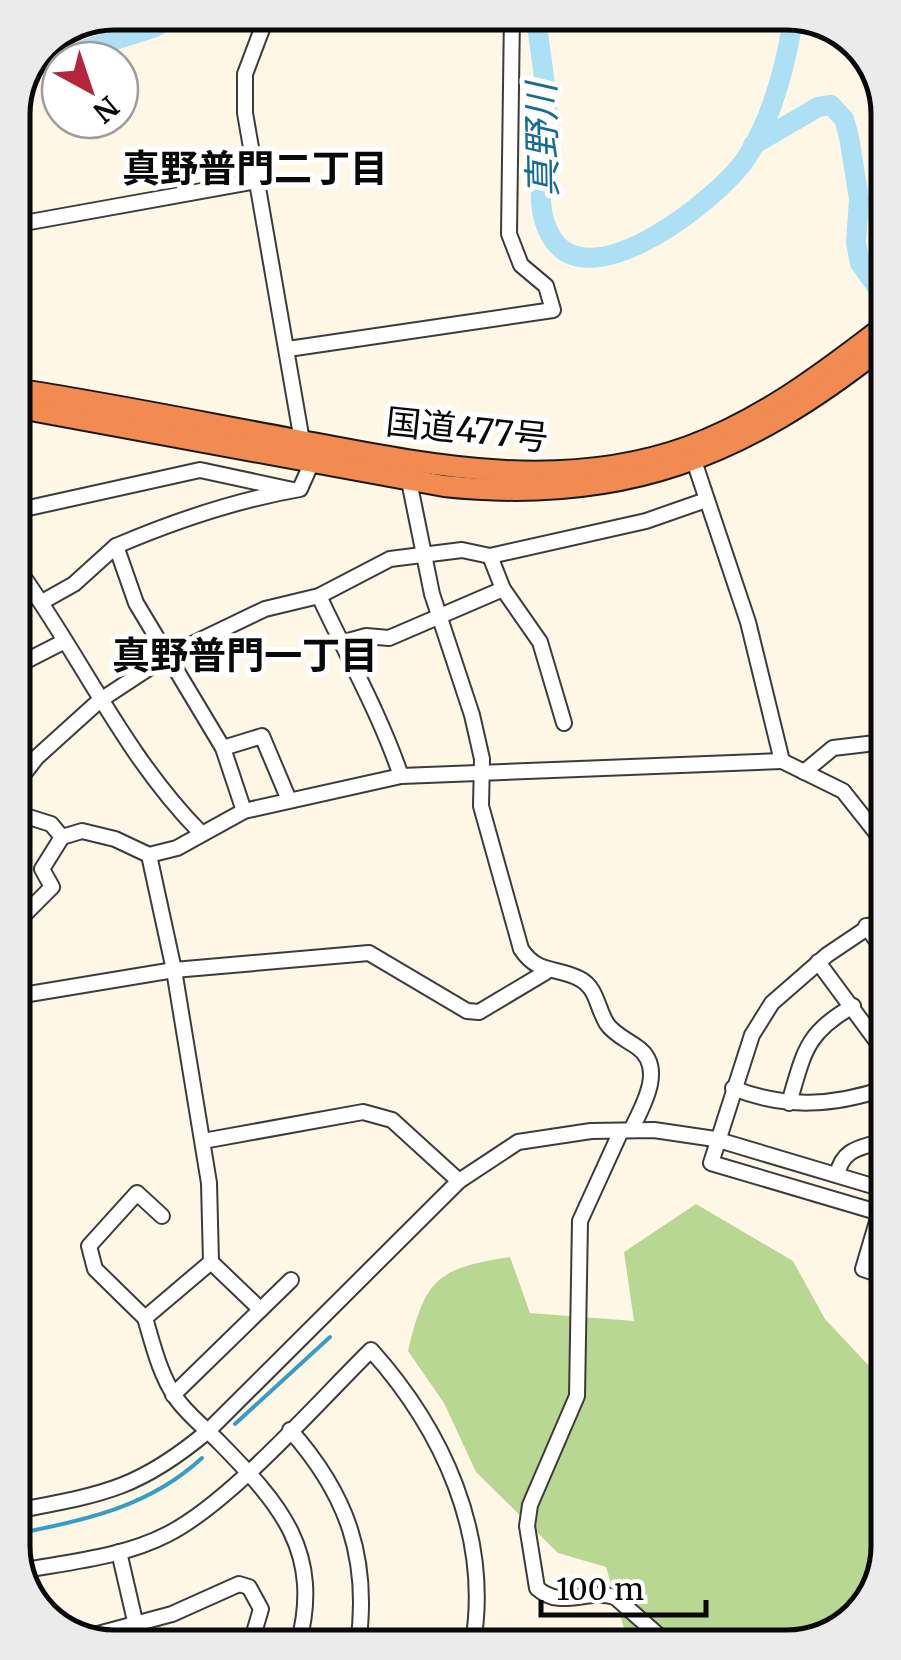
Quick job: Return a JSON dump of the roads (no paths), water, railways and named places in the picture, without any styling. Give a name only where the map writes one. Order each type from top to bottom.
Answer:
[{"type":"highway","name":"国道477号","points":[[30,392],[426,464],[517,474],[692,455],[779,403],[871,336]]},
{"type":"highway","name":"国道477号","points":[[30,410],[409,481],[506,492],[554,491],[620,482],[795,412],[871,355]]},
{"type":"street","points":[[42,602],[74,584],[116,546],[249,496],[279,496],[304,486],[312,462],[302,441],[245,113],[245,74],[261,30]]},
{"type":"street","points":[[288,349],[553,310],[546,286],[521,265],[509,234],[512,30]]},
{"type":"street","points":[[30,221],[256,181]]},
{"type":"street","points":[[692,455],[748,622],[782,761]]},
{"type":"street","points":[[30,508],[200,470],[294,490]]},
{"type":"street","points":[[409,481],[422,557],[472,715],[482,775],[481,806],[521,949],[546,972],[578,977],[591,987],[611,1029],[644,1051],[651,1062],[652,1078],[580,1221],[577,1396],[530,1505],[527,1526],[532,1564],[538,1588],[544,1594],[554,1600],[605,1593],[615,1596],[653,1630]]},
{"type":"street","points":[[30,766],[99,701],[169,655],[265,609],[318,596],[390,558],[462,550],[490,556],[646,521],[706,500]]},
{"type":"street","points":[[116,546],[136,603],[223,748],[244,811]]},
{"type":"street","points":[[490,556],[503,588],[540,642],[564,723]]},
{"type":"street","points":[[30,585],[99,701],[179,811],[200,832]]},
{"type":"street","points":[[341,642],[366,636],[389,638],[503,588]]},
{"type":"street","points":[[318,596],[380,718],[401,776]]},
{"type":"street","points":[[30,659],[65,641]]},
{"type":"street","points":[[223,748],[262,736],[289,800]]},
{"type":"street","points":[[804,772],[833,748],[871,744]]},
{"type":"street","points":[[30,909],[52,886],[42,869],[62,837],[82,831],[115,838],[149,855],[178,848],[200,832],[244,811],[401,776],[782,761],[830,782],[855,801],[871,825]]},
{"type":"street","points":[[30,817],[51,824],[62,837]]},
{"type":"street","points":[[149,855],[174,970],[210,1183],[211,1262],[260,1309]]},
{"type":"street","points":[[871,923],[818,962],[772,1003],[752,1036],[715,1139],[711,1163],[871,1210]]},
{"type":"street","points":[[866,926],[871,933]]},
{"type":"street","points":[[30,994],[174,970],[369,953],[467,1011],[478,1012],[546,972]]},
{"type":"street","points":[[818,962],[871,1033]]},
{"type":"street","points":[[788,1103],[806,1045],[821,1024],[852,1006]]},
{"type":"street","points":[[733,1088],[788,1103],[854,1099],[871,1093]]},
{"type":"street","points":[[203,1141],[363,1112],[392,1120],[459,1181]]},
{"type":"street","points":[[30,1508],[111,1493],[142,1480],[208,1432],[459,1181],[518,1142],[626,1130],[715,1139],[871,1185]]},
{"type":"street","points":[[837,1175],[840,1162],[852,1148],[871,1144]]},
{"type":"street","points":[[162,1216],[137,1193],[89,1246],[95,1269],[146,1318],[174,1395],[273,1498],[301,1558],[306,1616],[302,1630]]},
{"type":"street","points":[[871,1249],[864,1270],[871,1272]]},
{"type":"street","points":[[146,1318],[211,1262]]},
{"type":"street","points":[[174,1395],[291,1280]]},
{"type":"street","points":[[34,1568],[119,1552],[168,1534],[248,1471],[372,1350],[409,1392],[458,1490],[470,1532],[477,1592],[474,1630]]},
{"type":"street","points":[[290,1430],[317,1460],[342,1500],[353,1535],[362,1614],[360,1630]]},
{"type":"street","points":[[119,1552],[137,1630]]},
{"type":"street","points":[[116,1630],[239,1584],[249,1586],[261,1609],[255,1630]]},
{"type":"waterway","name":"真野川","points":[[50,60],[147,30]]},
{"type":"waterway","name":"真野川","points":[[537,30],[548,119],[541,195],[545,224],[552,238],[571,254],[595,258],[624,251],[654,236],[684,217],[733,175],[756,141],[771,106],[791,30]]},
{"type":"waterway","points":[[753,145],[818,107],[831,105],[844,119],[859,199],[856,243],[860,263],[871,278]]},
{"type":"waterway","points":[[235,1424],[330,1337]]},
{"type":"waterway","points":[[30,1531],[117,1509],[161,1488],[202,1458]]},
{"type":"district","name":"真野普門二丁目","points":[[255,168]]},
{"type":"district","name":"真野普門一丁目","points":[[245,655]]}]
